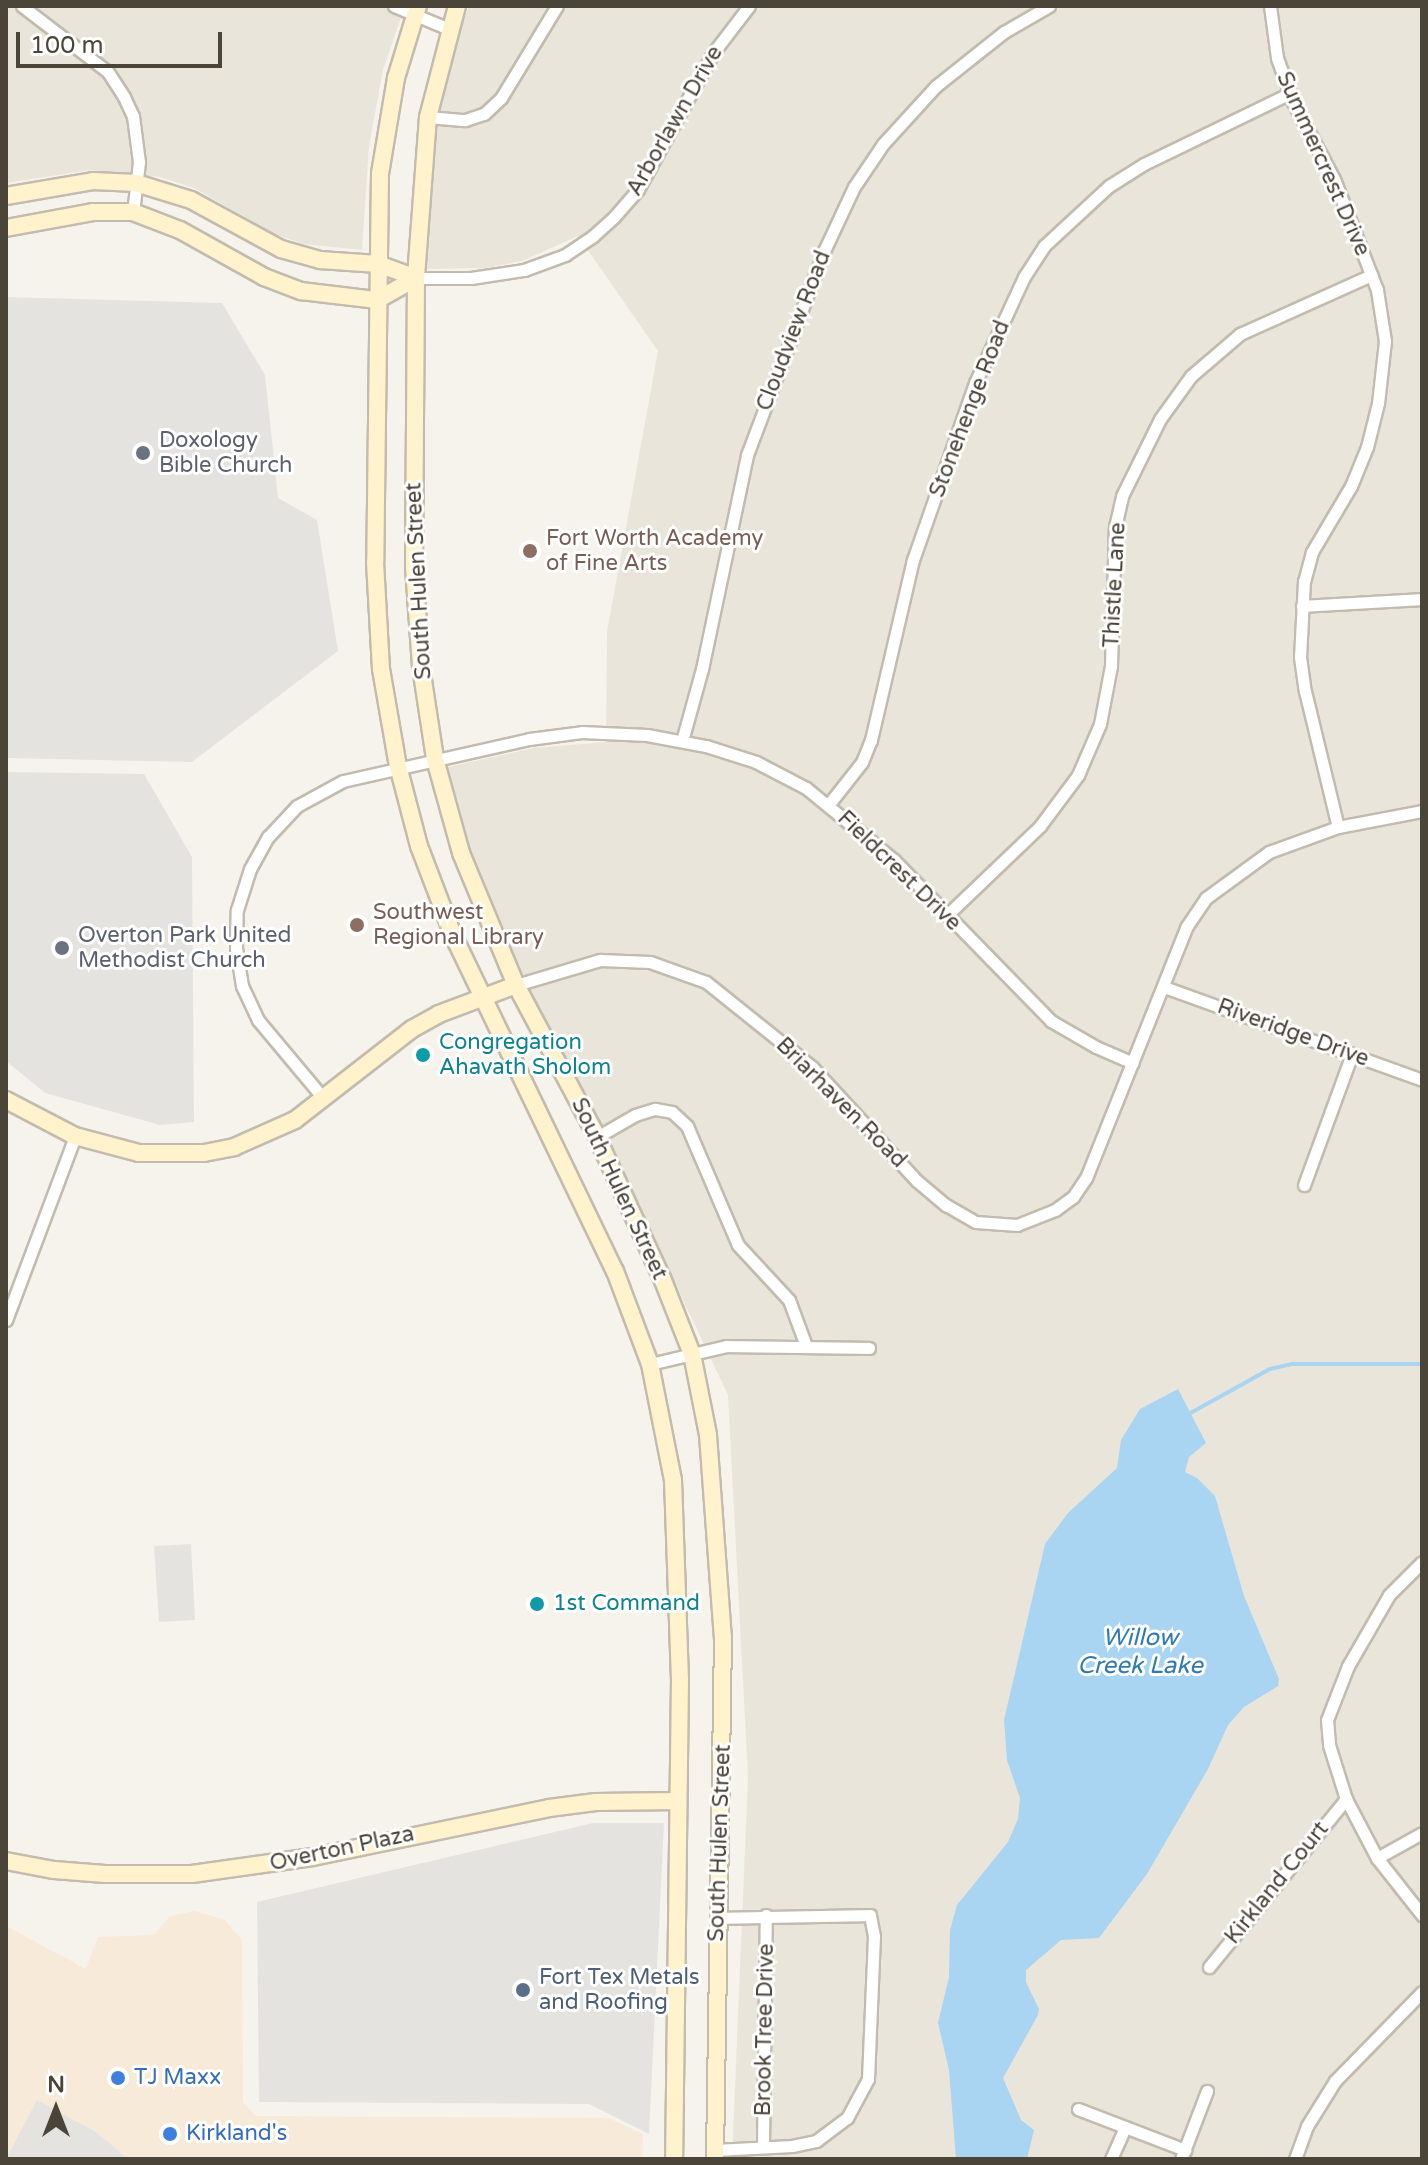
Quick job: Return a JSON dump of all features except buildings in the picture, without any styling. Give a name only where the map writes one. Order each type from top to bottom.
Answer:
[{"type":"main road","name":"South Hulen Street","points":[[457,6],[428,117],[416,278],[415,597],[421,667],[435,759],[461,853],[516,985],[597,1137],[662,1278],[692,1354],[715,1490],[723,1637],[715,2154]]},
{"type":"main road","name":"South Hulen Street","points":[[416,10],[396,78],[385,136],[378,264],[376,604],[381,669],[398,766],[435,888],[484,998],[615,1271],[650,1364],[673,1480],[680,1679],[674,2159]]},
{"type":"main road","name":"Arborlawn Drive","points":[[6,196],[93,181],[136,183],[191,200],[281,249],[329,261],[378,264],[416,278]]},
{"type":"main road","points":[[6,228],[62,216],[133,212],[180,230],[264,277],[301,291],[377,300]]},
{"type":"main road","name":"Arborlawn Drive","points":[[377,300],[416,278]]},
{"type":"main road","name":"Briarhaven Road","points":[[6,1100],[75,1136],[139,1153],[204,1153],[258,1140],[324,1099],[401,1035],[439,1014],[516,985]]},
{"type":"main road","name":"Overton Plaza","points":[[6,1861],[54,1870],[129,1875],[207,1873],[313,1857],[549,1808],[596,1802],[678,1801]]},
{"type":"street","points":[[22,6],[108,72],[133,116],[139,162],[133,212]]},
{"type":"street","points":[[394,6],[416,10],[449,29]]},
{"type":"street","points":[[428,117],[465,120],[484,114],[501,98],[557,6]]},
{"type":"street","name":"Arborlawn Drive","points":[[416,278],[471,278],[524,270],[565,255],[593,236],[638,189],[713,53],[749,6]]},
{"type":"street","name":"Cloudview Road","points":[[682,741],[702,669],[747,455],[824,251],[854,187],[892,134],[936,86],[1004,32],[1049,6]]},
{"type":"street","name":"Summercrest Drive","points":[[1270,6],[1277,58],[1290,93],[1334,179],[1371,275],[1385,341],[1378,403],[1367,447],[1351,486],[1312,552],[1302,606],[1300,657],[1305,691],[1338,827]]},
{"type":"street","name":"Stonehenge Road","points":[[829,804],[862,762],[871,740],[913,560],[975,383],[1024,277],[1044,246],[1109,186],[1144,164],[1290,93]]},
{"type":"street","name":"Thistle Lane","points":[[947,915],[1040,826],[1078,775],[1100,724],[1111,666],[1115,527],[1122,496],[1160,419],[1191,376],[1240,334],[1371,275]]},
{"type":"street","points":[[1302,606],[1422,599]]},
{"type":"street","name":"Fieldcrest Drive","points":[[324,1099],[272,1040],[248,1004],[238,965],[237,910],[258,852],[286,816],[328,787],[398,766],[529,739],[582,732],[682,741],[756,762],[829,804],[894,860],[1051,1021],[1086,1043],[1133,1063]]},
{"type":"street","name":"Briarhaven Road","points":[[516,985],[600,960],[650,962],[706,982],[812,1067],[917,1181],[946,1205],[976,1222],[993,1226],[1039,1219],[1073,1197],[1086,1178],[1187,926],[1206,898],[1269,852],[1338,827],[1422,811]]},
{"type":"street","name":"Riveridge Drive","points":[[1164,987],[1422,1080]]},
{"type":"street","points":[[1304,1185],[1352,1054]]},
{"type":"street","points":[[597,1137],[635,1115],[655,1109],[672,1112],[687,1126],[738,1245],[789,1300],[806,1346]]},
{"type":"street","points":[[6,1320],[75,1136]]},
{"type":"street","points":[[650,1364],[726,1346],[869,1348]]},
{"type":"street","points":[[1422,1562],[1389,1595],[1335,1693],[1327,1720],[1329,1745],[1346,1799],[1377,1858],[1422,1915]]},
{"type":"street","name":"Kirkland Court","points":[[1209,1967],[1346,1799]]},
{"type":"street","points":[[1377,1858],[1422,1833]]},
{"type":"street","name":"Brook Tree Drive","points":[[763,2146],[766,1915]]},
{"type":"street","points":[[715,2154],[816,2141],[847,2118],[862,2095],[871,2060],[874,1936],[870,1915],[717,1918]]},
{"type":"street","points":[[1295,2159],[1307,2126],[1335,2081],[1422,1992]]},
{"type":"street","points":[[1078,2109],[1183,2155],[1207,2091]]},
{"type":"street","points":[[1111,2159],[1125,2127]]},
{"type":"shaded area","points":[[6,6],[405,6],[383,70],[369,146],[362,250],[303,244],[273,233],[194,188],[160,177],[90,170],[6,183]]},
{"type":"shaded area","points":[[469,6],[1422,6],[1422,2159],[732,2159],[748,1777],[728,1395],[624,1175],[506,945],[470,854],[448,767],[534,748],[606,742],[607,632],[658,351],[578,236],[522,261],[485,268],[427,269],[431,165],[439,104],[453,47]]},
{"type":"shaded area","points":[[6,297],[222,303],[265,375],[278,498],[317,520],[338,651],[192,762],[6,758]]},
{"type":"shaded area","points":[[6,772],[144,774],[192,857],[194,1122],[160,1125],[45,1093],[6,1061]]},
{"type":"shaded area","points":[[191,1544],[195,1620],[159,1622],[154,1546]]},
{"type":"shaded area","points":[[593,1823],[664,1823],[649,2134],[589,2104],[259,2102],[257,1902]]},
{"type":"shaded area","points":[[195,1911],[225,1920],[242,1940],[243,2102],[256,2116],[608,2118],[643,2134],[642,2159],[6,2159],[6,1926],[86,1969],[98,1937],[154,1935],[170,1916]]},
{"type":"shaded area","points":[[37,2100],[96,2132],[128,2159],[6,2159]]},
{"type":"water","name":"Willow Creek Lake","points":[[1178,1389],[1206,1443],[1189,1457],[1185,1472],[1197,1478],[1215,1496],[1244,1596],[1279,1679],[1278,1686],[1244,1707],[1228,1725],[1208,1769],[1147,1874],[1099,1938],[1061,1940],[1026,1970],[1026,1982],[1039,2009],[1038,2015],[1003,2078],[1021,2120],[1034,2130],[1027,2159],[956,2159],[949,2070],[938,2023],[949,1977],[950,1930],[957,1905],[1008,1842],[1018,1819],[1020,1798],[1007,1760],[1004,1720],[1045,1544],[1068,1513],[1117,1468],[1121,1440],[1140,1409]]},
{"type":"waterway","points":[[1185,1416],[1270,1369],[1292,1364],[1422,1364]]},
{"type":"place","name":"Doxology Bible Church","points":[[143,453]]},
{"type":"place","name":"Fort Worth Academy of Fine Arts","points":[[530,551]]},
{"type":"place","name":"Southwest Regional Library","points":[[357,925]]},
{"type":"place","name":"Overton Park United Methodist Church","points":[[62,948]]},
{"type":"place","name":"Congregation Ahavath Sholom","points":[[423,1055]]},
{"type":"place","name":"1st Command","points":[[537,1604]]},
{"type":"place","name":"Fort Tex Metals and Roofing","points":[[523,1990]]},
{"type":"place","name":"TJ Maxx","points":[[118,2078]]},
{"type":"place","name":"Kirkland's","points":[[170,2134]]}]
